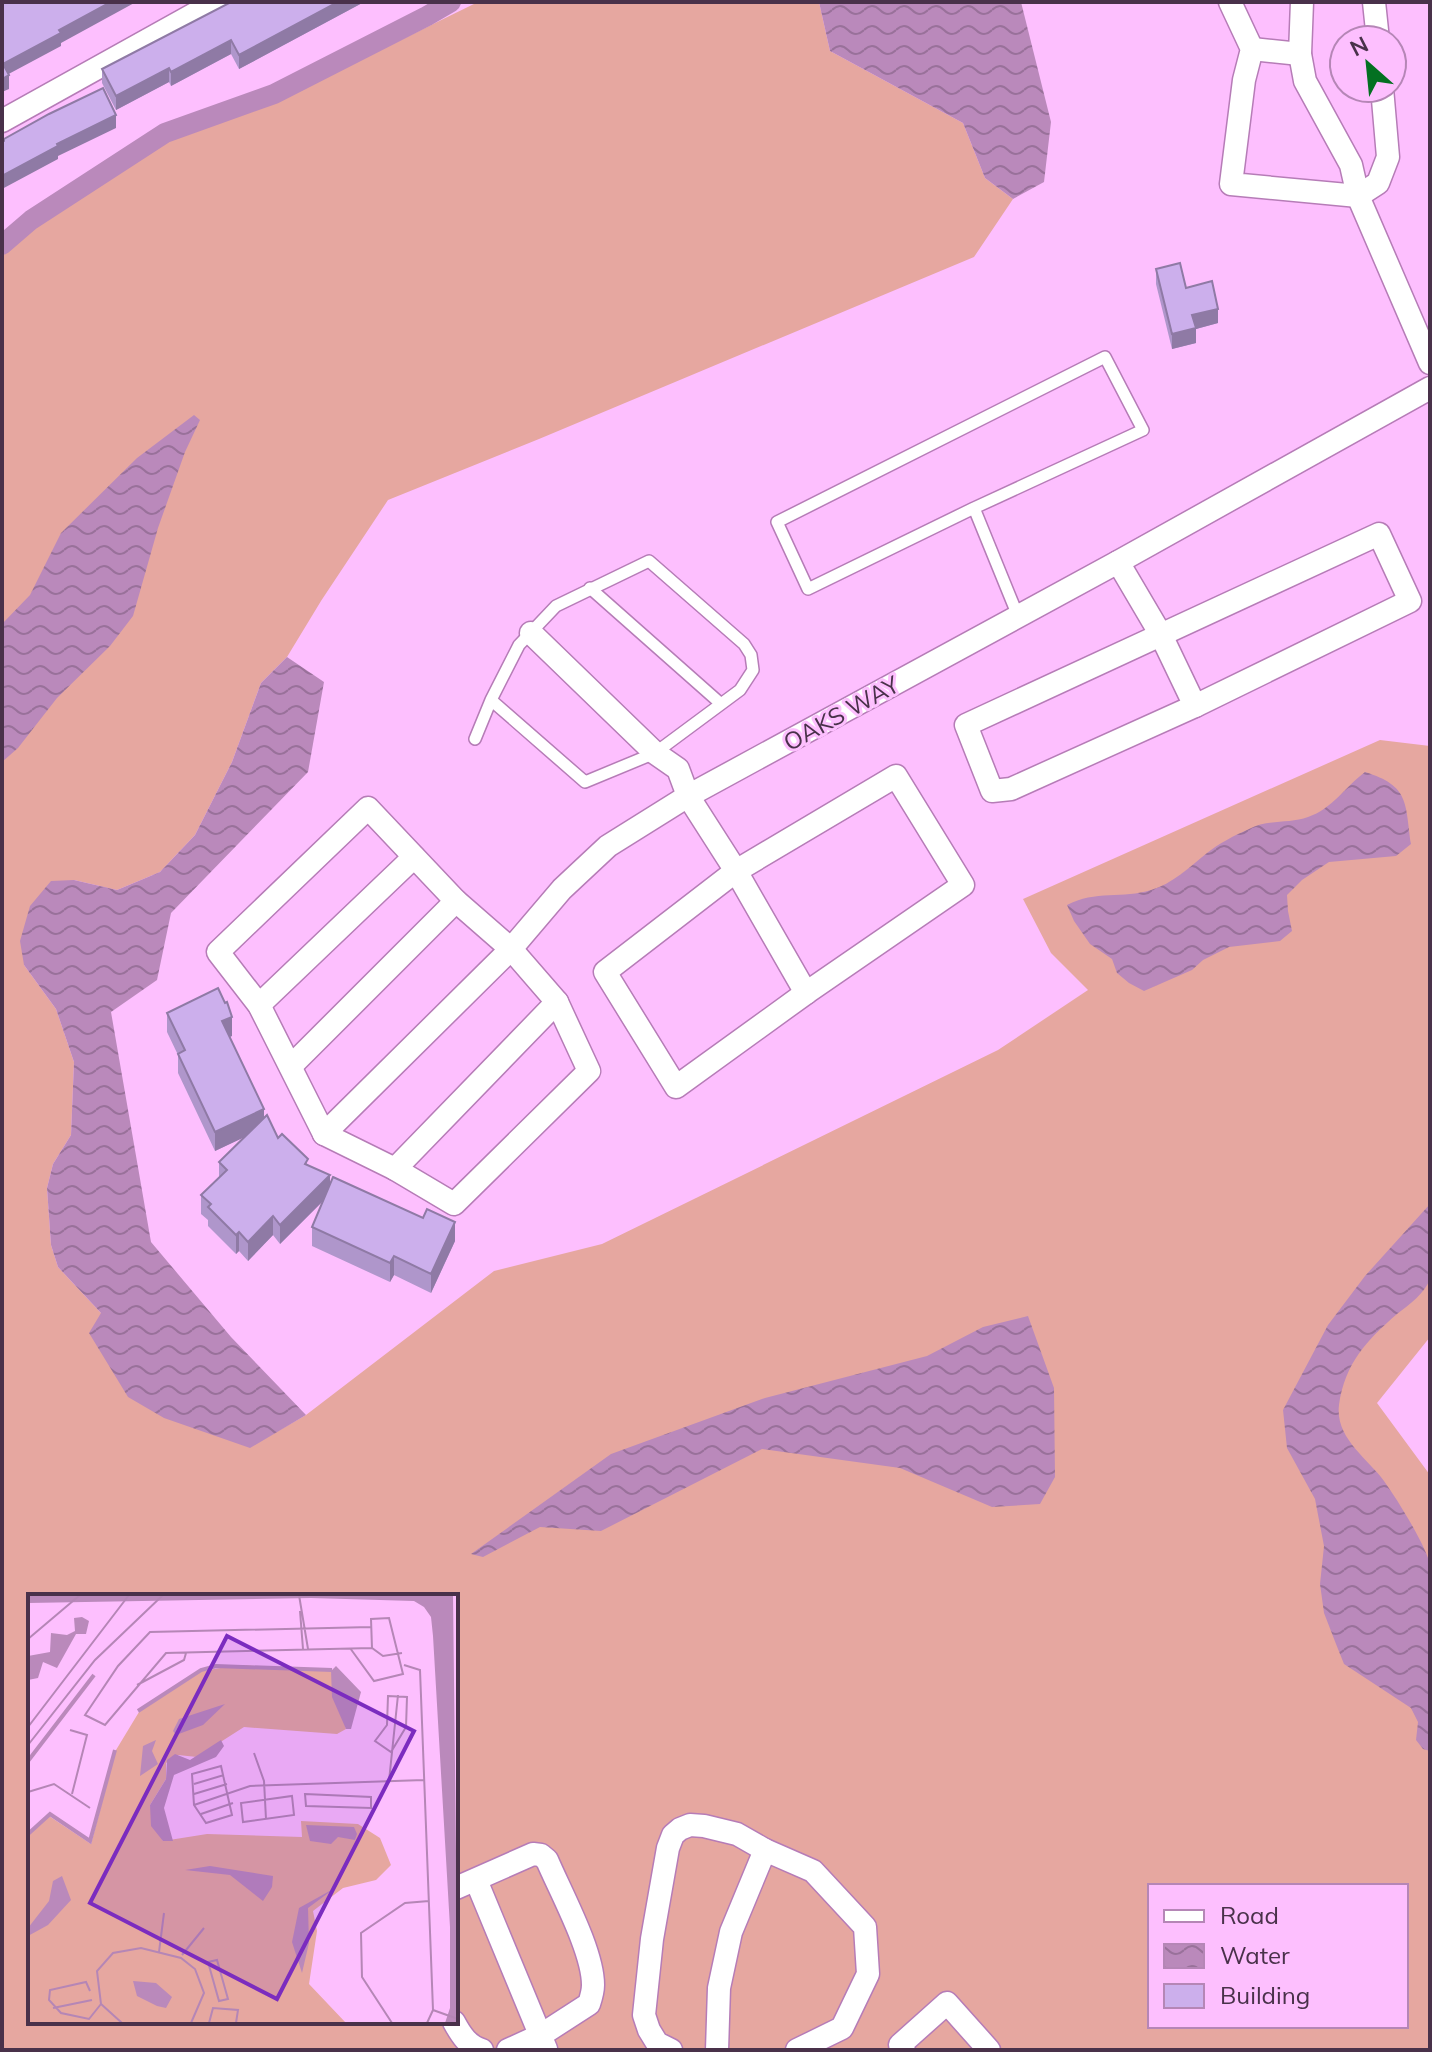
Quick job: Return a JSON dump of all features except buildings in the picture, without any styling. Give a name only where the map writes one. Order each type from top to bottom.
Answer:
[{"type":"street","points":[[2,121],[216,2]]},
{"type":"street","points":[[1230,2],[1252,49],[1244,80],[1231,184],[1358,196],[1378,183],[1388,157],[1383,104]]},
{"type":"street","points":[[1302,2],[1300,54],[1305,81],[1351,165],[1358,196],[1430,363]]},
{"type":"street","points":[[1374,2],[1376,24]]},
{"type":"street","points":[[1252,49],[1300,54]]},
{"type":"street","name":"OAKS WAY","points":[[324,1134],[511,949],[562,889],[608,846],[688,796],[1430,388]]},
{"type":"street","points":[[1379,534],[1410,601],[1195,706],[1011,789],[992,791],[966,725],[1379,534]]},
{"type":"street","points":[[1118,562],[1161,635],[1195,706]]},
{"type":"street","points":[[531,633],[655,753],[678,769],[688,796],[736,871],[806,993]]},
{"type":"street","points":[[896,776],[963,885],[806,993],[676,1087],[605,972],[736,871],[896,776]]},
{"type":"street","points":[[368,808],[456,901],[511,949],[557,1002],[589,1071],[454,1204],[395,1169],[324,1134],[259,1005],[218,952],[368,808]]},
{"type":"street","points":[[259,1005],[414,857]]},
{"type":"street","points":[[291,1066],[456,901]]},
{"type":"street","points":[[395,1169],[557,1002]]},
{"type":"street","points":[[671,2050],[657,2043],[644,2015],[652,1939],[668,1848],[673,1835],[690,1825],[737,1834],[813,1871],[865,1927],[868,1974],[842,2028],[797,2050]]},
{"type":"street","points":[[717,2050],[719,1988],[731,1932],[765,1850]]},
{"type":"street","points":[[508,2050],[544,2043],[589,2004],[593,1988],[585,1949],[547,1860],[533,1854],[466,1884],[544,2043]]},
{"type":"street","points":[[904,2050],[900,2045],[947,2003],[989,2050]]},
{"type":"street","points":[[455,2024],[465,2039],[482,2050]]},
{"type":"lane","points":[[1105,357],[1143,430],[974,508],[808,589],[777,522],[1105,357]]},
{"type":"lane","points":[[974,508],[1018,616]]},
{"type":"lane","points":[[475,739],[491,700],[519,645],[556,606],[649,561],[744,644],[751,655],[753,670],[740,690],[655,753],[585,782],[491,700]]},
{"type":"lane","points":[[590,588],[720,703]]},
{"type":"shaded area","points":[[478,2],[819,2],[830,51],[963,123],[985,178],[1013,199],[974,257],[388,500],[287,657],[261,683],[232,762],[195,835],[160,872],[117,890],[74,880],[24,965],[56,1009],[74,1062],[71,1135],[53,1164],[47,1188],[51,1245],[58,1267],[101,1313],[250,1447],[306,1415],[494,1271],[602,1244],[998,1050],[1088,990],[1051,953],[1023,899],[1380,740],[1430,746],[1430,1337],[1377,1403],[1430,1475],[1430,2050],[2,2050],[2,256],[36,226],[166,141],[276,101]]},
{"type":"water","points":[[819,2],[1021,2],[1051,122],[1044,182],[1013,199],[985,178],[963,123],[830,51]]},
{"type":"water","points":[[194,415],[200,420],[158,528],[133,616],[110,646],[57,698],[18,748],[2,762],[2,624],[30,595],[61,533],[137,458]]},
{"type":"water","points":[[287,657],[324,682],[308,772],[171,913],[157,980],[111,1012],[151,1242],[231,1337],[306,1415],[250,1448],[164,1418],[128,1397],[89,1333],[101,1313],[58,1267],[51,1245],[47,1188],[53,1164],[71,1135],[74,1062],[56,1009],[24,965],[20,941],[30,906],[51,881],[74,880],[117,890],[160,872],[195,835],[232,762],[261,683]]},
{"type":"water","points":[[1365,772],[1380,777],[1398,790],[1406,807],[1411,844],[1396,856],[1329,862],[1302,880],[1287,895],[1292,931],[1280,941],[1229,947],[1203,960],[1192,970],[1144,991],[1117,973],[1112,959],[1090,944],[1074,921],[1067,905],[1088,898],[1140,893],[1166,884],[1216,846],[1244,831],[1317,813]]},
{"type":"water","points":[[1430,1204],[1430,1279],[1420,1294],[1376,1333],[1359,1354],[1346,1377],[1339,1417],[1347,1437],[1377,1472],[1416,1532],[1429,1561],[1430,1751],[1423,1749],[1416,1740],[1418,1722],[1411,1708],[1344,1664],[1324,1613],[1320,1584],[1324,1546],[1315,1499],[1287,1448],[1283,1410],[1328,1325],[1365,1276]]},
{"type":"water","points":[[1028,1316],[1054,1388],[1055,1477],[1040,1504],[992,1507],[900,1468],[762,1449],[601,1531],[540,1527],[483,1557],[471,1554],[611,1454],[765,1398],[927,1356],[983,1327]]},
{"type":"waterway","points":[[2,245],[31,220],[165,133],[274,94],[451,2]]}]
